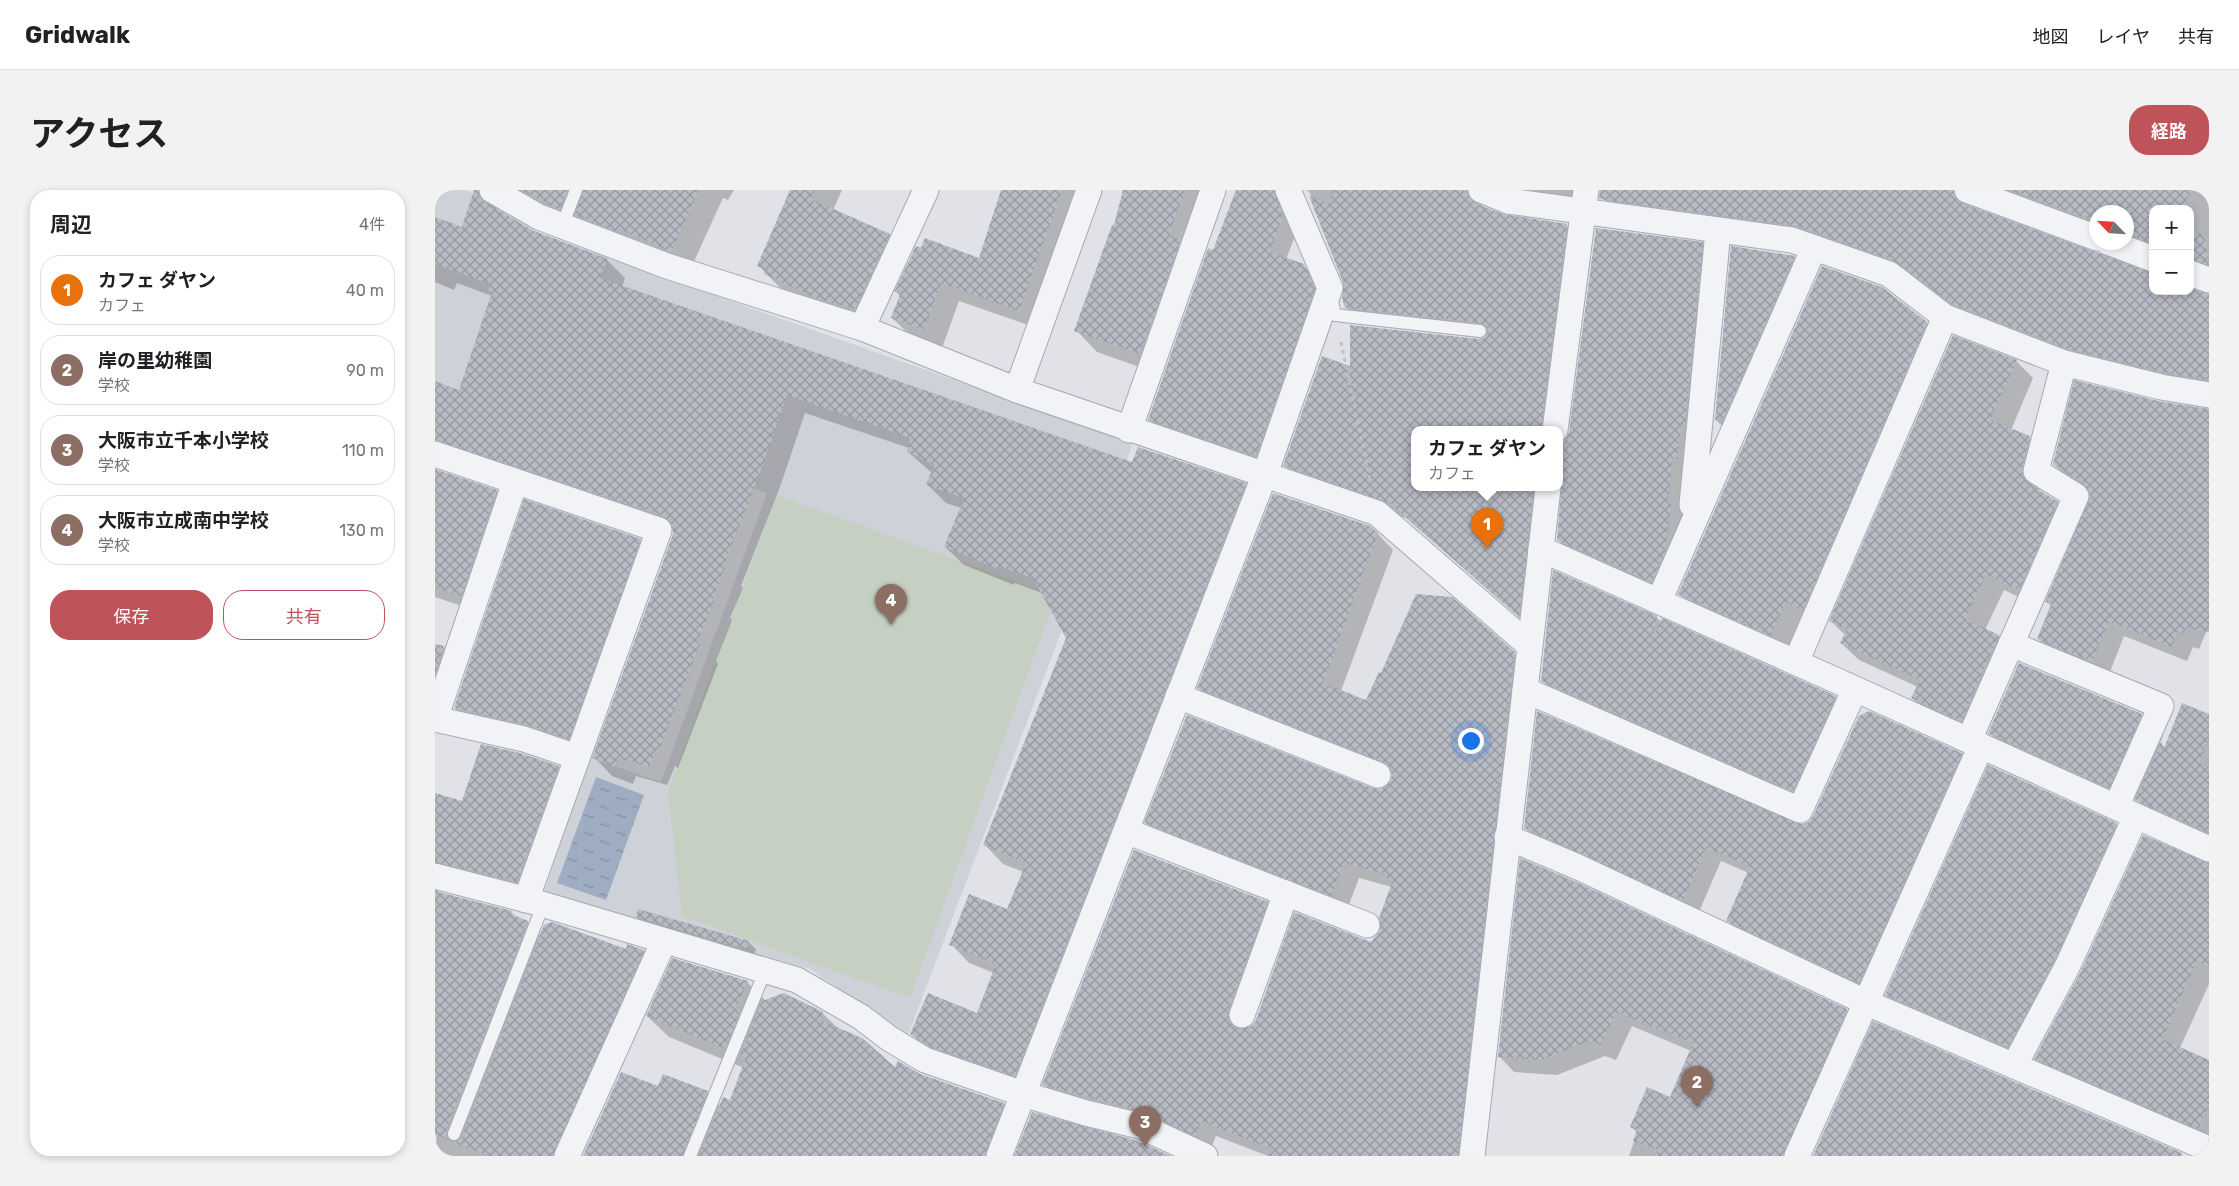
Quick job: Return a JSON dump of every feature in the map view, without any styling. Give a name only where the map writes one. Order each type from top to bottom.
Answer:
[{"type":"street","points":[[492,190],[539,217],[667,266],[862,328],[1017,390],[1129,430],[1377,513],[1529,645]]},
{"type":"street","points":[[862,328],[926,190]]},
{"type":"street","points":[[1017,390],[1089,190]]},
{"type":"street","points":[[1129,430],[1213,190]]},
{"type":"street","points":[[999,1156],[1265,474],[1330,288],[1288,190]]},
{"type":"street","points":[[1481,190],[1508,201],[1585,202],[1718,230],[1792,240],[1889,274],[1945,317],[2065,363],[2161,386],[2209,395]]},
{"type":"street","points":[[1967,190],[2089,235]]},
{"type":"street","points":[[1556,426],[1585,202]]},
{"type":"street","points":[[1690,525],[1718,230]]},
{"type":"street","points":[[1659,601],[1690,525],[1814,248]]},
{"type":"street","points":[[2129,250],[2149,257]]},
{"type":"street","points":[[2194,274],[2209,280]]},
{"type":"street","points":[[1796,662],[1945,317]]},
{"type":"street","points":[[1797,1156],[1867,1002],[1975,743],[2011,644],[2077,496],[2036,471],[2065,363]]},
{"type":"street","points":[[435,454],[659,530],[577,757],[534,902]]},
{"type":"street","points":[[515,482],[435,719],[525,739],[577,757]]},
{"type":"street","points":[[1472,1156],[1548,491]]},
{"type":"street","points":[[1541,549],[1855,688],[2209,849]]},
{"type":"street","points":[[2011,644],[2161,706],[2126,811],[2067,967],[2014,1066]]},
{"type":"street","points":[[1525,690],[1800,810],[1855,688]]},
{"type":"street","points":[[1178,696],[1378,775]]},
{"type":"street","points":[[1126,831],[1367,925]]},
{"type":"street","points":[[1507,837],[1587,872],[1867,1002],[2209,1149]]},
{"type":"street","points":[[435,876],[534,902],[797,980],[861,1017],[890,1039],[925,1060],[1086,1114],[1140,1126],[1205,1156]]},
{"type":"street","points":[[1242,1015],[1286,893]]},
{"type":"street","points":[[567,1156],[664,941]]},
{"type":"lane","points":[[562,226],[576,190]]},
{"type":"lane","points":[[1330,288],[1335,315],[1480,331]]},
{"type":"lane","points":[[453,1134],[534,902]]},
{"type":"lane","points":[[690,1156],[765,971]]},
{"type":"path","points":[[1335,315],[1377,513]]},
{"type":"shaded area","points":[[439,190],[467,190],[538,233],[1133,443],[908,1035],[810,969],[543,896],[588,757],[661,782],[767,493],[435,381],[435,196]]},
{"type":"green space","points":[[776,495],[1056,596],[910,998],[682,916],[668,792]]},
{"type":"water","points":[[596,777],[644,795],[606,900],[557,883]]},
{"type":"building","points":[[474,190],[478,190],[479,197],[485,202],[532,230],[608,259],[600,278],[1132,462],[1138,447],[1246,483],[1015,1076],[931,1047],[910,1034],[928,993],[977,1013],[996,964],[949,945],[969,894],[1007,909],[1026,863],[983,845],[1066,638],[1033,578],[997,566],[996,568],[944,547],[964,498],[926,485],[934,465],[907,452],[910,438],[787,395],[763,465],[723,567],[725,568],[712,600],[714,601],[697,643],[700,644],[659,750],[656,749],[649,767],[618,758],[615,767],[592,758],[673,535],[673,527],[664,516],[435,440],[435,381],[459,390],[492,292],[488,291],[490,284],[435,264],[435,217],[462,227]]},
{"type":"building","points":[[521,190],[567,190],[560,210]]},
{"type":"building","points":[[584,190],[699,190],[671,252],[619,229],[618,232],[575,215]]},
{"type":"building","points":[[790,190],[815,190],[811,199],[890,234],[855,309],[818,299],[764,274],[765,270],[757,266]]},
{"type":"building","points":[[1001,190],[1062,190],[1019,311],[941,283],[924,330],[891,318],[902,289],[894,292],[916,246],[921,248],[925,238],[979,258]]},
{"type":"building","points":[[1123,190],[1185,190],[1169,235],[1181,239],[1140,354],[1074,331],[1112,225],[1114,225]]},
{"type":"building","points":[[1236,190],[1274,190],[1283,215],[1270,252],[1304,264],[1315,289],[1256,456],[1148,420],[1208,248],[1213,250]]},
{"type":"building","points":[[1333,190],[1461,190],[1467,192],[1475,203],[1503,214],[1567,224],[1542,426],[1411,426],[1411,491],[1534,491],[1519,617],[1390,503],[1283,466],[1322,356],[1350,366],[1350,325],[1479,339],[1484,338],[1488,332],[1487,327],[1481,323],[1345,308],[1342,298],[1343,282],[1309,196],[1328,204]]},
{"type":"building","points":[[1600,190],[1953,190],[1956,199],[1962,203],[2149,272],[2149,295],[2194,295],[2194,289],[2209,294],[2209,380],[2164,373],[2068,349],[1952,304],[1894,261],[1797,226],[1599,199]]},
{"type":"building","points":[[2009,190],[2191,190],[2185,205],[2149,205],[2149,242],[2134,237],[2134,205],[2089,205],[2089,219]]},
{"type":"building","points":[[1596,228],[1703,242],[1685,424],[1681,424],[1677,459],[1672,458],[1668,504],[1671,504],[1665,552],[1651,582],[1557,540],[1561,491],[1563,491],[1565,440],[1569,432]]},
{"type":"building","points":[[2194,232],[2204,235],[2209,265],[2194,260]]},
{"type":"building","points":[[1731,246],[1795,256],[1723,419],[1715,420]]},
{"type":"building","points":[[1822,266],[1882,287],[1927,322],[1803,610],[1785,602],[1771,636],[1678,594]]},
{"type":"building","points":[[1953,335],[2017,360],[1990,420],[2030,436],[2022,467],[2023,477],[2028,483],[2058,502],[2019,590],[1986,574],[1965,619],[1999,635],[1961,721],[1911,698],[1920,680],[1840,643],[1847,629],[1829,621]]},
{"type":"building","points":[[2074,380],[2158,401],[2209,409],[2209,632],[2186,628],[2183,634],[2177,632],[2172,647],[2109,621],[2092,662],[2037,639],[2051,604],[2045,602],[2090,496],[2084,484],[2053,464]]},
{"type":"building","points":[[435,469],[497,490],[461,596],[435,587]]},
{"type":"building","points":[[1273,493],[1370,526],[1378,533],[1323,683],[1366,700],[1379,672],[1381,673],[1416,594],[1452,597],[1515,652],[1458,1156],[1269,1156],[1272,1149],[1201,1121],[1195,1136],[1144,1112],[1042,1085],[1134,850],[1268,902],[1228,1010],[1231,1024],[1238,1029],[1251,1026],[1256,1020],[1294,912],[1371,942],[1380,931],[1379,918],[1393,880],[1386,878],[1388,875],[1344,863],[1331,896],[1144,823],[1187,715],[1373,788],[1381,789],[1391,781],[1392,772],[1389,766],[1383,762],[1197,688]]},
{"type":"building","points":[[524,499],[641,539],[569,739],[527,725],[454,708]]},
{"type":"building","points":[[1553,570],[1657,616],[1654,635],[1662,618],[1836,696],[1793,791],[1541,681]]},
{"type":"building","points":[[435,644],[444,646],[435,674]]},
{"type":"building","points":[[2019,663],[2142,714],[2109,788],[1988,733]]},
{"type":"building","points":[[2182,703],[2209,714],[2209,737],[2199,763],[2209,767],[2209,833],[2135,800],[2161,742],[2164,748]]},
{"type":"building","points":[[1537,711],[1801,824],[1808,822],[1813,816],[1859,716],[1869,711],[1962,753],[1859,983],[1726,921],[1750,866],[1706,848],[1683,901],[1524,828]]},
{"type":"building","points":[[481,744],[520,753],[559,766],[517,882],[435,862],[435,793],[462,801]]},
{"type":"building","points":[[1988,765],[2117,823],[2054,961],[2008,1047],[1885,995]]},
{"type":"building","points":[[2143,835],[2209,863],[2209,967],[2197,961],[2162,1039],[2209,1060],[2209,1104],[2198,1129],[2034,1059],[2080,973]]},
{"type":"building","points":[[1520,858],[1572,880],[1847,1009],[1783,1156],[1656,1156],[1658,1150],[1633,1141],[1637,1130],[1630,1127],[1647,1087],[1670,1097],[1693,1043],[1616,1012],[1601,1045],[1589,1041],[1541,1060],[1498,1057]]},
{"type":"building","points":[[435,891],[512,911],[511,914],[528,921],[446,1131],[446,1136],[450,1141],[435,1135]]},
{"type":"building","points":[[638,909],[749,941],[747,950],[636,917]]},
{"type":"building","points":[[552,922],[626,949],[627,944],[644,950],[553,1156],[489,1156],[452,1142],[459,1141],[462,1137],[544,925]]},
{"type":"building","points":[[672,958],[748,981],[735,1011],[741,1009],[725,1049],[646,1016]]},
{"type":"building","points":[[784,993],[823,1012],[820,1020],[862,1038],[895,1067],[898,1061],[920,1074],[1004,1103],[985,1156],[699,1156],[723,1097],[730,1100],[746,1057],[740,1055],[762,1001]]},
{"type":"building","points":[[1873,1021],[2182,1153],[2181,1156],[1813,1156]]},
{"type":"building","points":[[621,1072],[658,1086],[663,1074],[708,1091],[682,1156],[583,1156]]},
{"type":"building","points":[[1032,1112],[1135,1140],[1171,1156],[1014,1156]]},
{"type":"place","name":"カフェ ダヤン","points":[[1487,549]]},
{"type":"place","name":"大阪市立成南中学校","points":[[891,625]]},
{"type":"place","name":"岸の里幼稚園","points":[[1697,1107]]},
{"type":"place","name":"大阪市立千本小学校","points":[[1145,1147]]}]
